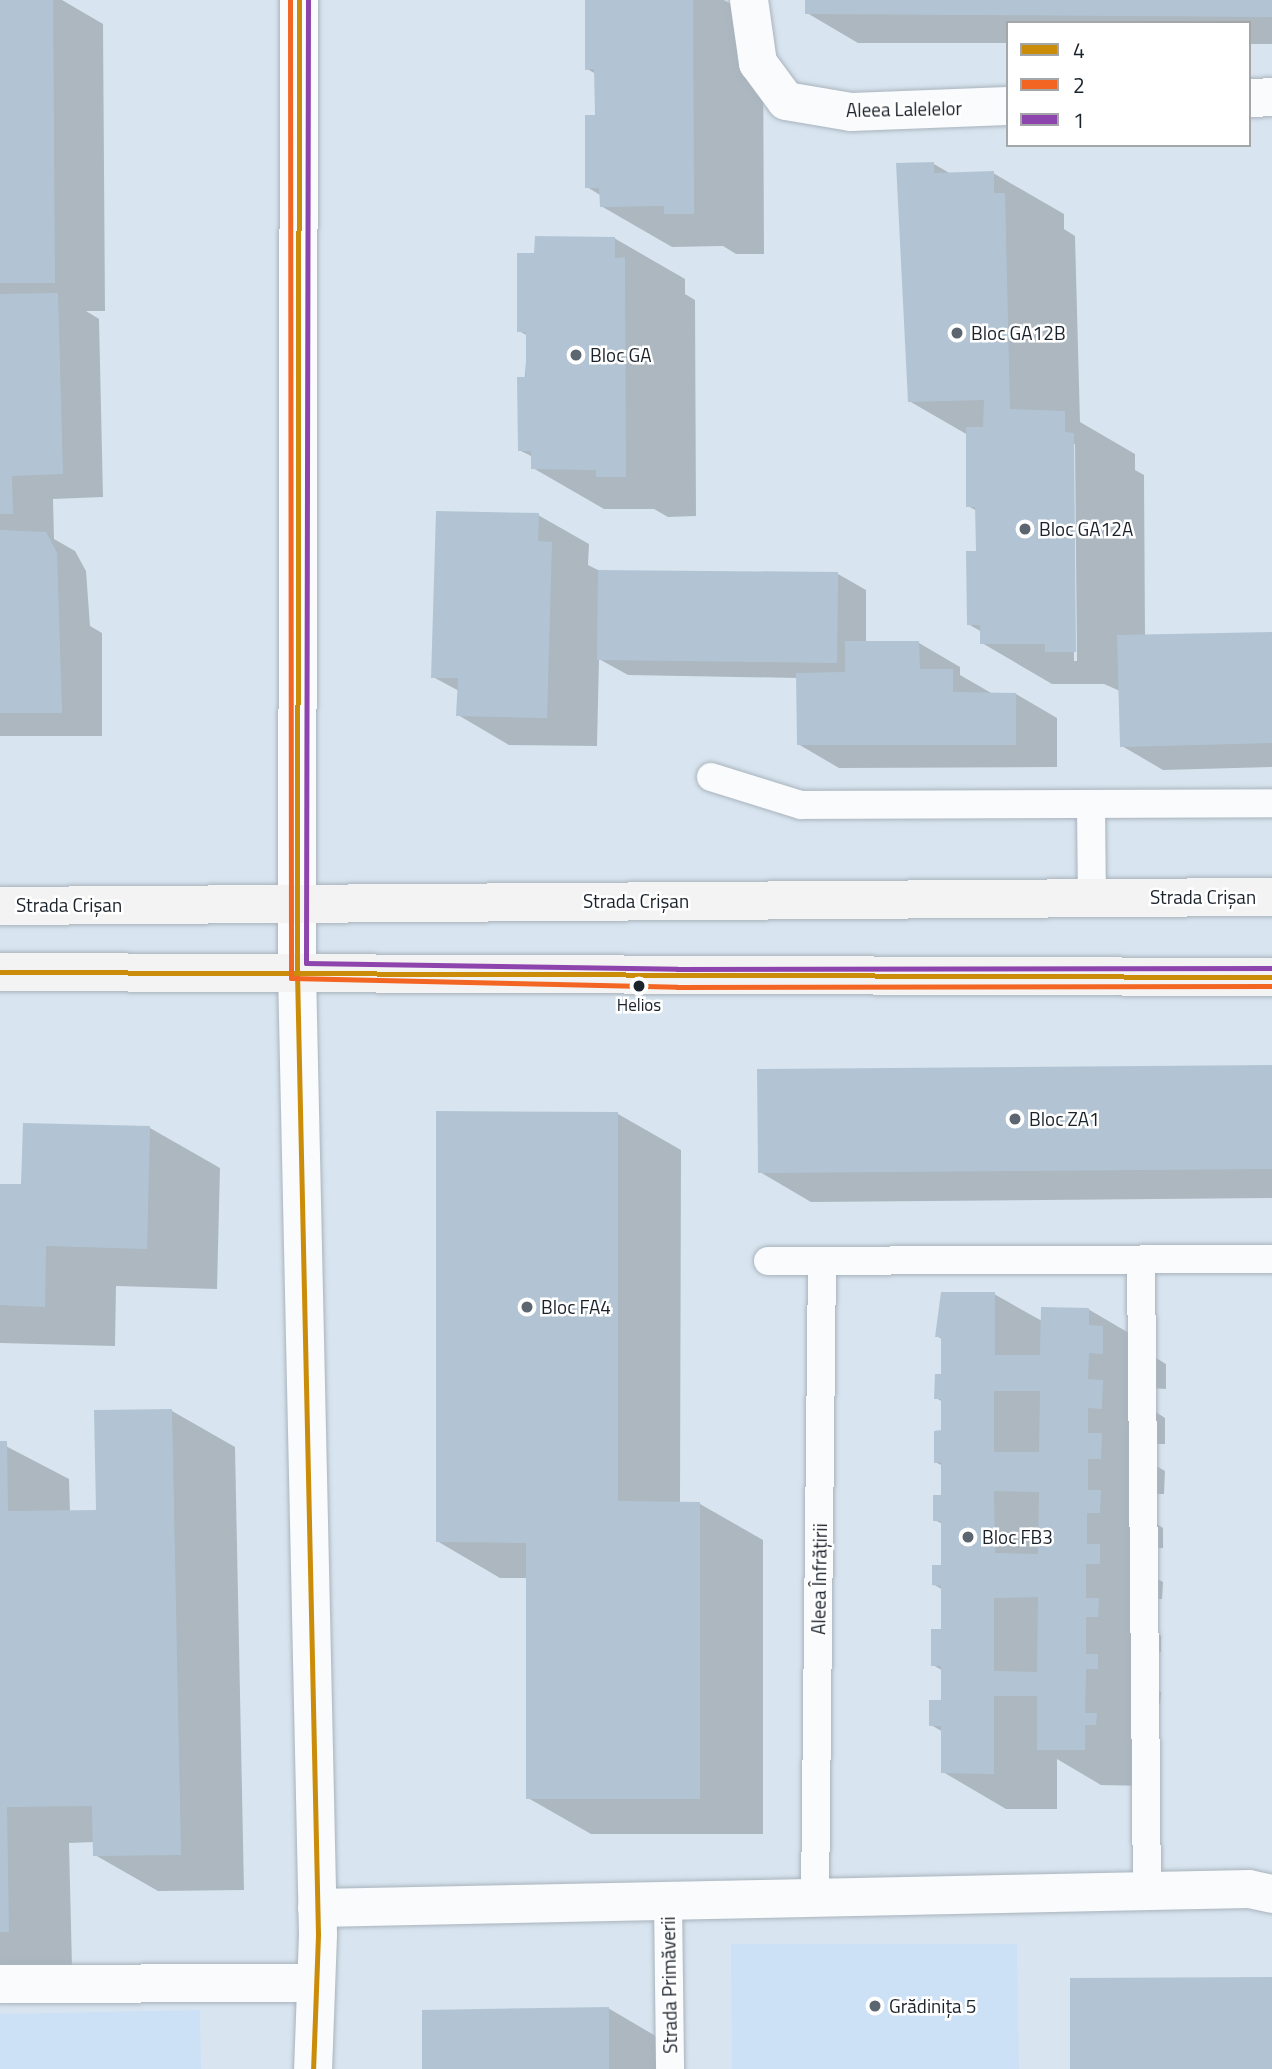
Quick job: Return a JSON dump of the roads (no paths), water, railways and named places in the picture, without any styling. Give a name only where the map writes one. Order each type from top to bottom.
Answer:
[{"type":"main road","name":"Strada Crișan","points":[[0,906],[1272,897]]},
{"type":"main road","points":[[0,972],[297,972],[677,978],[1272,977]]},
{"type":"street","points":[[299,0],[297,972],[317,1908],[313,2069]]},
{"type":"street","name":"Aleea Lalelelor","points":[[749,0],[758,63],[786,101],[850,112],[1006,106]]},
{"type":"street","points":[[1251,98],[1272,97]]},
{"type":"street","points":[[317,1908],[1249,1889],[1272,1894]]},
{"type":"street","points":[[0,1984],[315,1983]]},
{"type":"lane","points":[[711,777],[801,804],[1091,807],[1272,803]]},
{"type":"lane","points":[[1091,807],[1092,898]]},
{"type":"lane","points":[[768,1261],[1272,1259]]},
{"type":"lane","points":[[1141,1260],[1147,1892]]},
{"type":"lane","name":"Aleea Înfrățirii","points":[[815,1898],[822,1261]]},
{"type":"lane","name":"Strada Primăverii","points":[[668,1901],[670,2069]]},
{"type":"place","name":"Bloc GA12B","points":[[957,333]]},
{"type":"place","name":"Bloc GA","points":[[576,355]]},
{"type":"place","name":"Bloc GA12A","points":[[1025,529]]},
{"type":"place","name":"Helios","points":[[639,986]]},
{"type":"place","name":"Bloc ZA1","points":[[1015,1119]]},
{"type":"place","name":"Bloc FA4","points":[[527,1307]]},
{"type":"place","name":"Bloc FB3","points":[[968,1537]]},
{"type":"place","name":"Grădinița 5","points":[[875,2006]]}]
